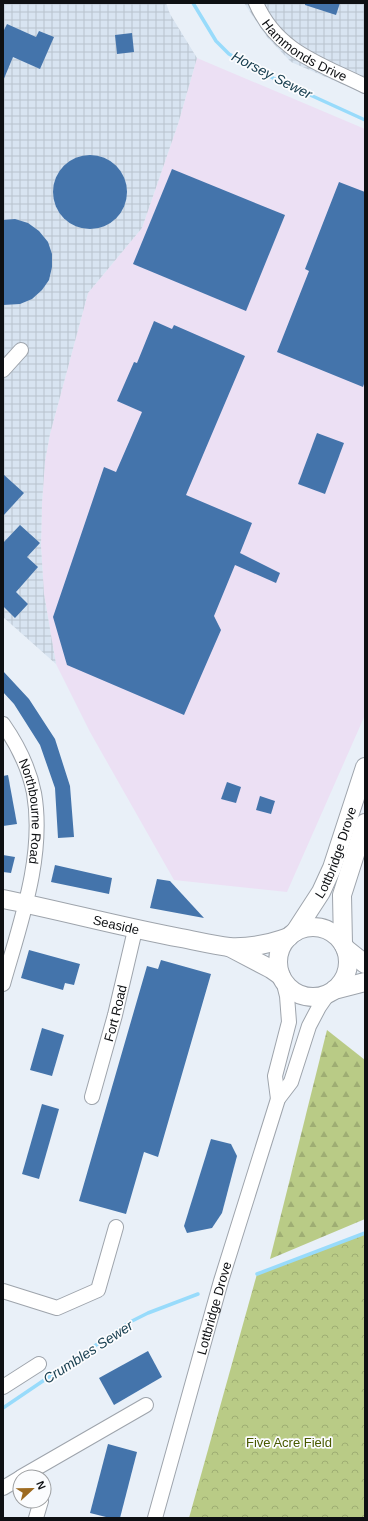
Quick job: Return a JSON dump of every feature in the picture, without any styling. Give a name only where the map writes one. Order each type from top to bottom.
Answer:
[{"type":"main road","name":"Lottbridge Drove","points":[[292,935],[321,892],[332,868],[365,767]]},
{"type":"main road","name":"Lottbridge Drove","points":[[344,946],[342,895],[365,823]]},
{"type":"main road","name":"Seaside","points":[[3,899],[26,903],[135,930],[229,947],[266,944],[292,935]]},
{"type":"main road","points":[[365,964],[344,946],[337,937],[321,928],[312,927],[303,928],[292,935],[282,945],[278,962],[282,978],[289,988],[306,996],[316,997],[365,982]]},
{"type":"main road","points":[[331,992],[344,978],[347,968],[348,958],[344,946]]},
{"type":"main road","name":"Seaside","points":[[229,947],[271,969],[282,978]]},
{"type":"street","name":"Hammonds Drive","points":[[256,3],[262,16],[274,32],[292,49],[311,61],[365,86]]},
{"type":"street","points":[[3,370],[21,350]]},
{"type":"street","name":"Northbourne Road","points":[[3,724],[17,746],[25,764],[34,793],[36,814],[35,843],[30,885],[3,984]]},
{"type":"street","name":"Fort Road","points":[[92,1097],[115,1015],[135,930]]},
{"type":"street","name":"Lottbridge Drove","points":[[278,1099],[276,1076],[288,1022],[287,996],[282,978]]},
{"type":"street","name":"Lottbridge Drove","points":[[155,1518],[221,1281],[278,1099],[292,1082],[309,1026],[319,1007],[331,992]]},
{"type":"street","points":[[3,1291],[57,1308],[98,1290],[116,1227]]},
{"type":"street","points":[[3,1387],[39,1364]]},
{"type":"street","points":[[43,1469],[146,1405]]},
{"type":"street","points":[[3,1488],[12,1482]]},
{"type":"shaded area","points":[[3,3],[166,3],[170,14],[197,58],[178,124],[142,228],[88,293],[50,434],[45,461],[41,546],[44,594],[56,664],[3,617]]},
{"type":"shaded area","points":[[244,3],[365,3],[365,94],[291,62],[267,37]]},
{"type":"shaded area","points":[[197,58],[365,129],[365,715],[287,892],[174,880],[90,732],[56,664],[44,594],[41,546],[45,461],[50,434],[88,293],[142,228],[178,124]]},
{"type":"green space","points":[[327,1030],[365,1060],[365,1219],[270,1259]]},
{"type":"green space","name":"Five Acre Field","points":[[365,1233],[365,1518],[189,1518],[257,1274]]},
{"type":"building","points":[[305,3],[340,3],[336,15],[305,5]]},
{"type":"building","points":[[7,24],[36,37],[39,31],[54,37],[40,69],[13,57],[3,81],[3,32]]},
{"type":"building","points":[[132,33],[134,52],[117,54],[115,35]]},
{"type":"building","points":[[90,155],[104,158],[116,166],[124,178],[127,192],[124,206],[116,218],[104,226],[90,229],[76,226],[64,218],[56,206],[53,192],[56,178],[64,166],[76,158]]},
{"type":"building","points":[[172,169],[285,215],[246,311],[133,264]]},
{"type":"building","points":[[339,182],[365,192],[365,381],[363,387],[277,352],[309,271],[305,269]]},
{"type":"building","points":[[15,219],[28,223],[39,231],[48,242],[52,254],[52,267],[49,280],[42,290],[32,299],[20,304],[3,305],[3,220]]},
{"type":"building","points":[[154,321],[172,329],[174,325],[245,356],[186,495],[252,523],[240,553],[280,573],[276,583],[235,565],[214,616],[221,630],[184,715],[67,665],[53,617],[104,467],[116,472],[142,412],[117,401],[134,362],[137,363]]},
{"type":"building","points":[[317,433],[344,443],[325,494],[298,484]]},
{"type":"building","points":[[3,474],[24,493],[3,516]]},
{"type":"building","points":[[20,525],[40,543],[27,557],[38,567],[16,592],[28,604],[15,618],[3,606],[3,543]]},
{"type":"building","points":[[3,671],[29,699],[55,739],[70,786],[74,837],[58,838],[55,788],[40,745],[14,704],[3,692]]},
{"type":"building","points":[[8,775],[17,824],[3,826],[3,776]]},
{"type":"building","points":[[227,782],[241,787],[236,803],[221,799]]},
{"type":"building","points":[[260,796],[275,801],[271,814],[256,810]]},
{"type":"building","points":[[3,855],[15,857],[11,873],[3,872]]},
{"type":"building","points":[[55,865],[112,878],[109,894],[51,882]]},
{"type":"building","points":[[157,879],[170,881],[204,918],[150,908]]},
{"type":"building","points":[[29,950],[80,964],[74,985],[65,983],[63,990],[21,978]]},
{"type":"building","points":[[161,960],[211,974],[158,1157],[144,1152],[126,1214],[79,1201],[147,966],[158,969]]},
{"type":"building","points":[[42,1028],[64,1035],[52,1076],[30,1070]]},
{"type":"building","points":[[42,1104],[59,1109],[39,1179],[22,1174]]},
{"type":"building","points":[[211,1139],[231,1144],[237,1156],[222,1213],[212,1228],[187,1233],[184,1226]]},
{"type":"building","points":[[148,1351],[162,1377],[114,1405],[99,1378]]},
{"type":"building","points":[[108,1444],[137,1452],[120,1518],[110,1518],[90,1513]]},
{"type":"waterway","name":"Horsey Sewer","points":[[193,3],[216,41],[229,54],[273,78],[365,120]]},
{"type":"waterway","name":"Crumbles Sewer","points":[[257,1274],[365,1233]]},
{"type":"waterway","name":"Crumbles Sewer","points":[[3,1408],[130,1322],[148,1313],[198,1294]]}]
